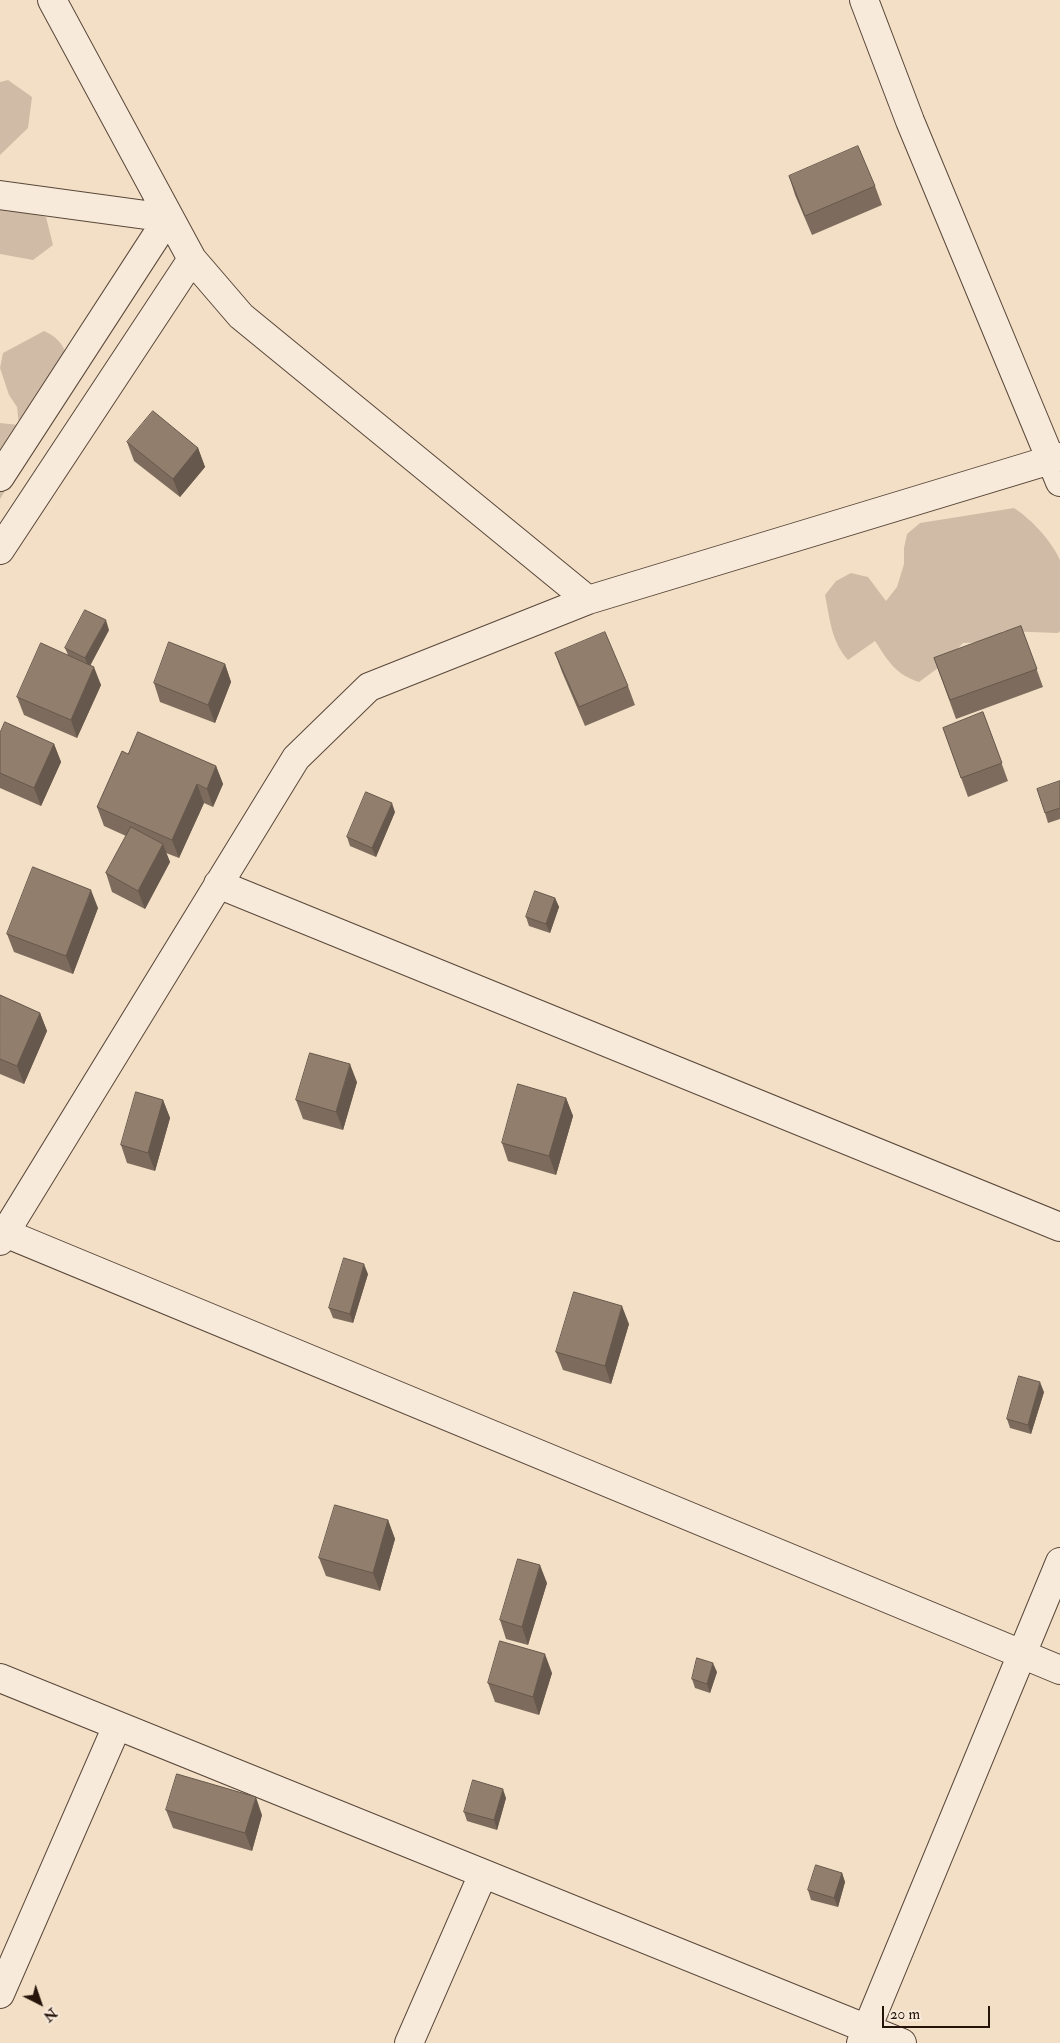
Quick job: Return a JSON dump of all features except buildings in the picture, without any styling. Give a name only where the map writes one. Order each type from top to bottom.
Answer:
[{"type":"street","points":[[52,0],[168,218],[192,259],[241,316],[588,600]]},
{"type":"street","points":[[864,0],[910,122],[1057,466],[588,600],[369,687],[296,758],[3,1237],[1060,1670]]},
{"type":"street","points":[[0,196],[168,218]]},
{"type":"street","points":[[0,477],[168,218]]},
{"type":"street","points":[[0,550],[192,259]]},
{"type":"street","points":[[218,884],[1060,1227]]},
{"type":"street","points":[[864,2035],[1060,1562]]},
{"type":"street","points":[[0,1678],[483,1874],[864,2035],[902,2043]]},
{"type":"street","points":[[0,1994],[117,1726]]},
{"type":"street","points":[[409,2043],[483,1874]]},
{"type":"shaded area","points":[[8,80],[32,97],[28,128],[0,155],[0,82]]},
{"type":"shaded area","points":[[14,209],[46,217],[53,245],[33,260],[0,254],[0,210]]},
{"type":"shaded area","points":[[44,331],[52,335],[62,345],[67,357],[72,380],[0,499],[0,423],[19,425],[17,407],[9,395],[0,368],[3,353]]},
{"type":"shaded area","points":[[1014,508],[1028,518],[1040,531],[1052,545],[1060,560],[1060,631],[1058,633],[1003,631],[994,642],[963,643],[942,665],[919,682],[898,671],[875,641],[848,660],[842,653],[835,637],[825,595],[836,581],[851,573],[868,577],[886,601],[897,587],[904,564],[904,548],[907,534],[920,523]]}]
